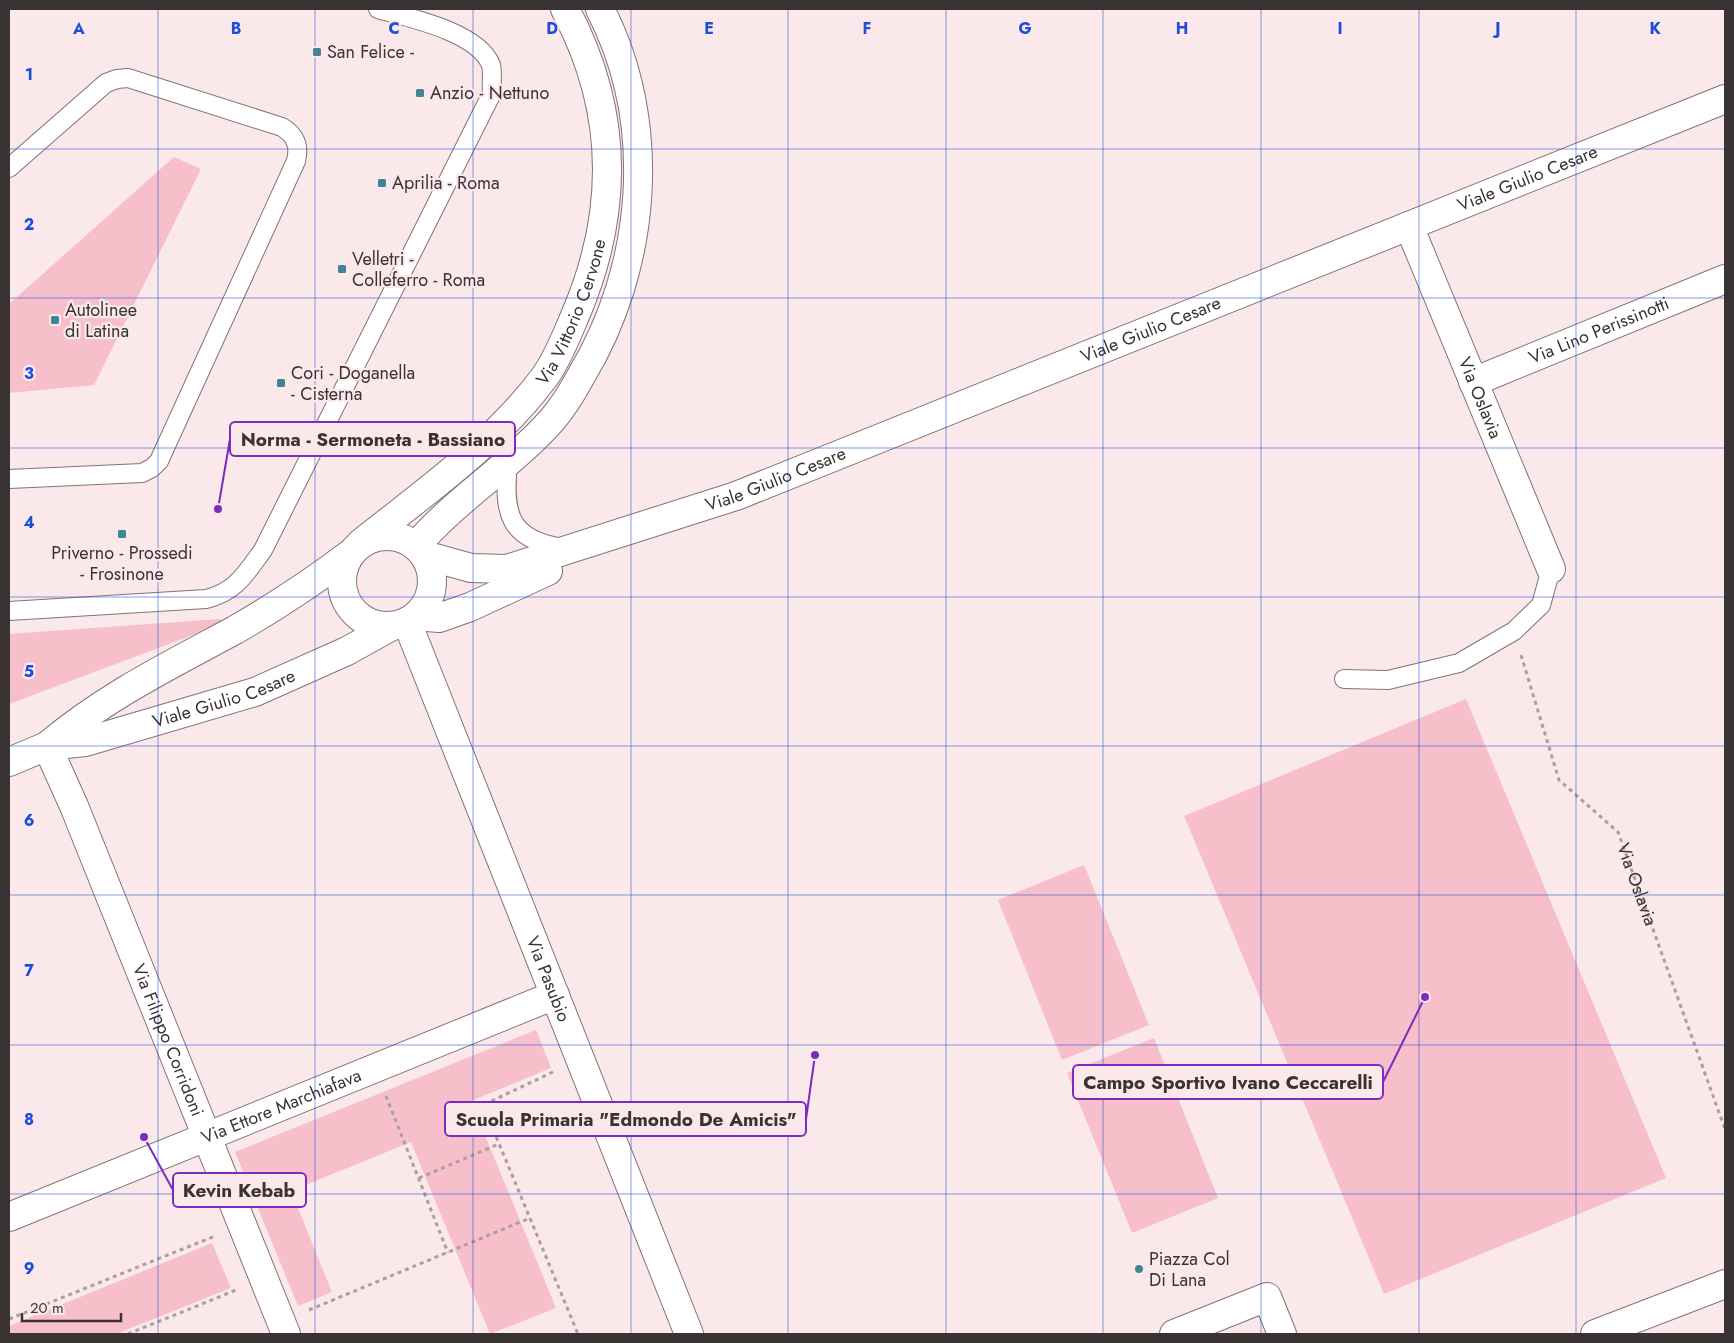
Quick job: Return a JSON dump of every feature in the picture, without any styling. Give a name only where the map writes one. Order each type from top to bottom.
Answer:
[{"type":"street","name":"Via Vittorio Cervone","points":[[356,549],[448,473],[513,413],[546,375],[566,338],[585,292],[600,243],[604,217],[608,180],[607,142],[596,84],[576,29],[565,9]]},
{"type":"street","name":"Via Vittorio Cervone","points":[[420,550],[456,506],[508,463],[552,419],[591,360],[606,330],[629,254],[636,216],[638,153],[628,81],[618,49],[600,9]]},
{"type":"street","name":"Viale Giulio Cesare","points":[[420,550],[471,568],[507,570],[574,550],[736,496],[1725,99]]},
{"type":"street","name":"Via Oslavia","points":[[1409,226],[1551,569]]},
{"type":"street","name":"Via Lino Perissinotti","points":[[1474,382],[1725,279]]},
{"type":"street","points":[[389,535],[404,539],[420,550],[430,564],[431,592],[426,605],[405,622],[370,622],[351,610],[344,597],[341,582],[343,567],[356,549],[375,537],[389,535]]},
{"type":"street","name":"Viale Giulio Cesare","points":[[47,746],[76,721],[175,661],[311,584],[356,549]]},
{"type":"street","name":"Viale Giulio Cesare","points":[[9,762],[47,746],[85,742],[255,692],[347,651],[405,622],[439,618],[470,607],[544,575],[574,550]]},
{"type":"street","name":"Via Pasubio","points":[[405,622],[581,1059],[689,1334]]},
{"type":"street","name":"Via Filippo Corridoni","points":[[47,746],[74,806],[284,1328]]},
{"type":"street","name":"Via Ettore Marchiafava","points":[[9,1217],[207,1138],[554,995]]},
{"type":"street","points":[[1595,1334],[1725,1284]]},
{"type":"street","points":[[1174,1334],[1267,1297],[1282,1334]]},
{"type":"lane","points":[[9,611],[206,600],[222,596],[239,583],[263,550],[492,93],[491,65],[474,44],[452,32],[378,9]]},
{"type":"lane","points":[[9,168],[106,83],[128,78],[282,127],[291,132],[298,150],[296,161],[159,461],[142,474],[9,479]]},
{"type":"lane","points":[[508,463],[506,506],[511,519],[521,531],[535,541],[574,550]]},
{"type":"lane","points":[[1344,679],[1388,680],[1459,663],[1514,631],[1541,605],[1551,569]]},
{"type":"path","name":"Via Oslavia","points":[[1514,631],[1559,780],[1618,832],[1725,1129]]},
{"type":"path","points":[[578,1334],[483,1104],[581,1059]]},
{"type":"path","points":[[375,1069],[448,1253]]},
{"type":"path","points":[[419,1178],[499,1144]]},
{"type":"path","points":[[284,1328],[448,1253],[530,1218]]},
{"type":"path","points":[[9,1319],[242,1225]]},
{"type":"path","points":[[128,1334],[264,1278]]},
{"type":"shaded area","points":[[174,157],[201,169],[94,385],[9,393],[9,304]]},
{"type":"shaded area","points":[[220,619],[222,624],[9,704],[9,634]]},
{"type":"shaded area","points":[[1466,699],[1666,1178],[1384,1294],[1184,816]]},
{"type":"shaded area","points":[[1084,865],[1149,1025],[1062,1060],[998,900]]},
{"type":"shaded area","points":[[536,1030],[551,1068],[471,1101],[556,1308],[490,1334],[411,1142],[291,1191],[332,1292],[298,1306],[235,1152]]},
{"type":"shaded area","points":[[1154,1038],[1218,1198],[1132,1233],[1067,1073]]},
{"type":"shaded area","points":[[212,1243],[231,1288],[116,1334],[9,1334],[9,1326]]},
{"type":"place","name":"San Felice -","points":[[317,52]]},
{"type":"place","name":"Anzio - Nettuno","points":[[420,93]]},
{"type":"place","name":"Aprilia - Roma","points":[[382,183]]},
{"type":"place","name":"Velletri - Colleferro - Roma","points":[[342,269]]},
{"type":"place","name":"Autolinee di Latina","points":[[55,320]]},
{"type":"place","name":"Cori - Doganella - Cisterna","points":[[281,383]]},
{"type":"place","name":"Norma - Sermoneta - Bassiano","points":[[218,509]]},
{"type":"place","name":"Priverno - Prossedi - Frosinone","points":[[122,534]]},
{"type":"place","name":"Campo Sportivo Ivano Ceccarelli","points":[[1425,997]]},
{"type":"place","name":"Scuola Primaria \"Edmondo De Amicis\"","points":[[815,1055]]},
{"type":"place","name":"Kevin Kebab","points":[[144,1137]]},
{"type":"place","name":"Piazza Col Di Lana","points":[[1139,1269]]}]
